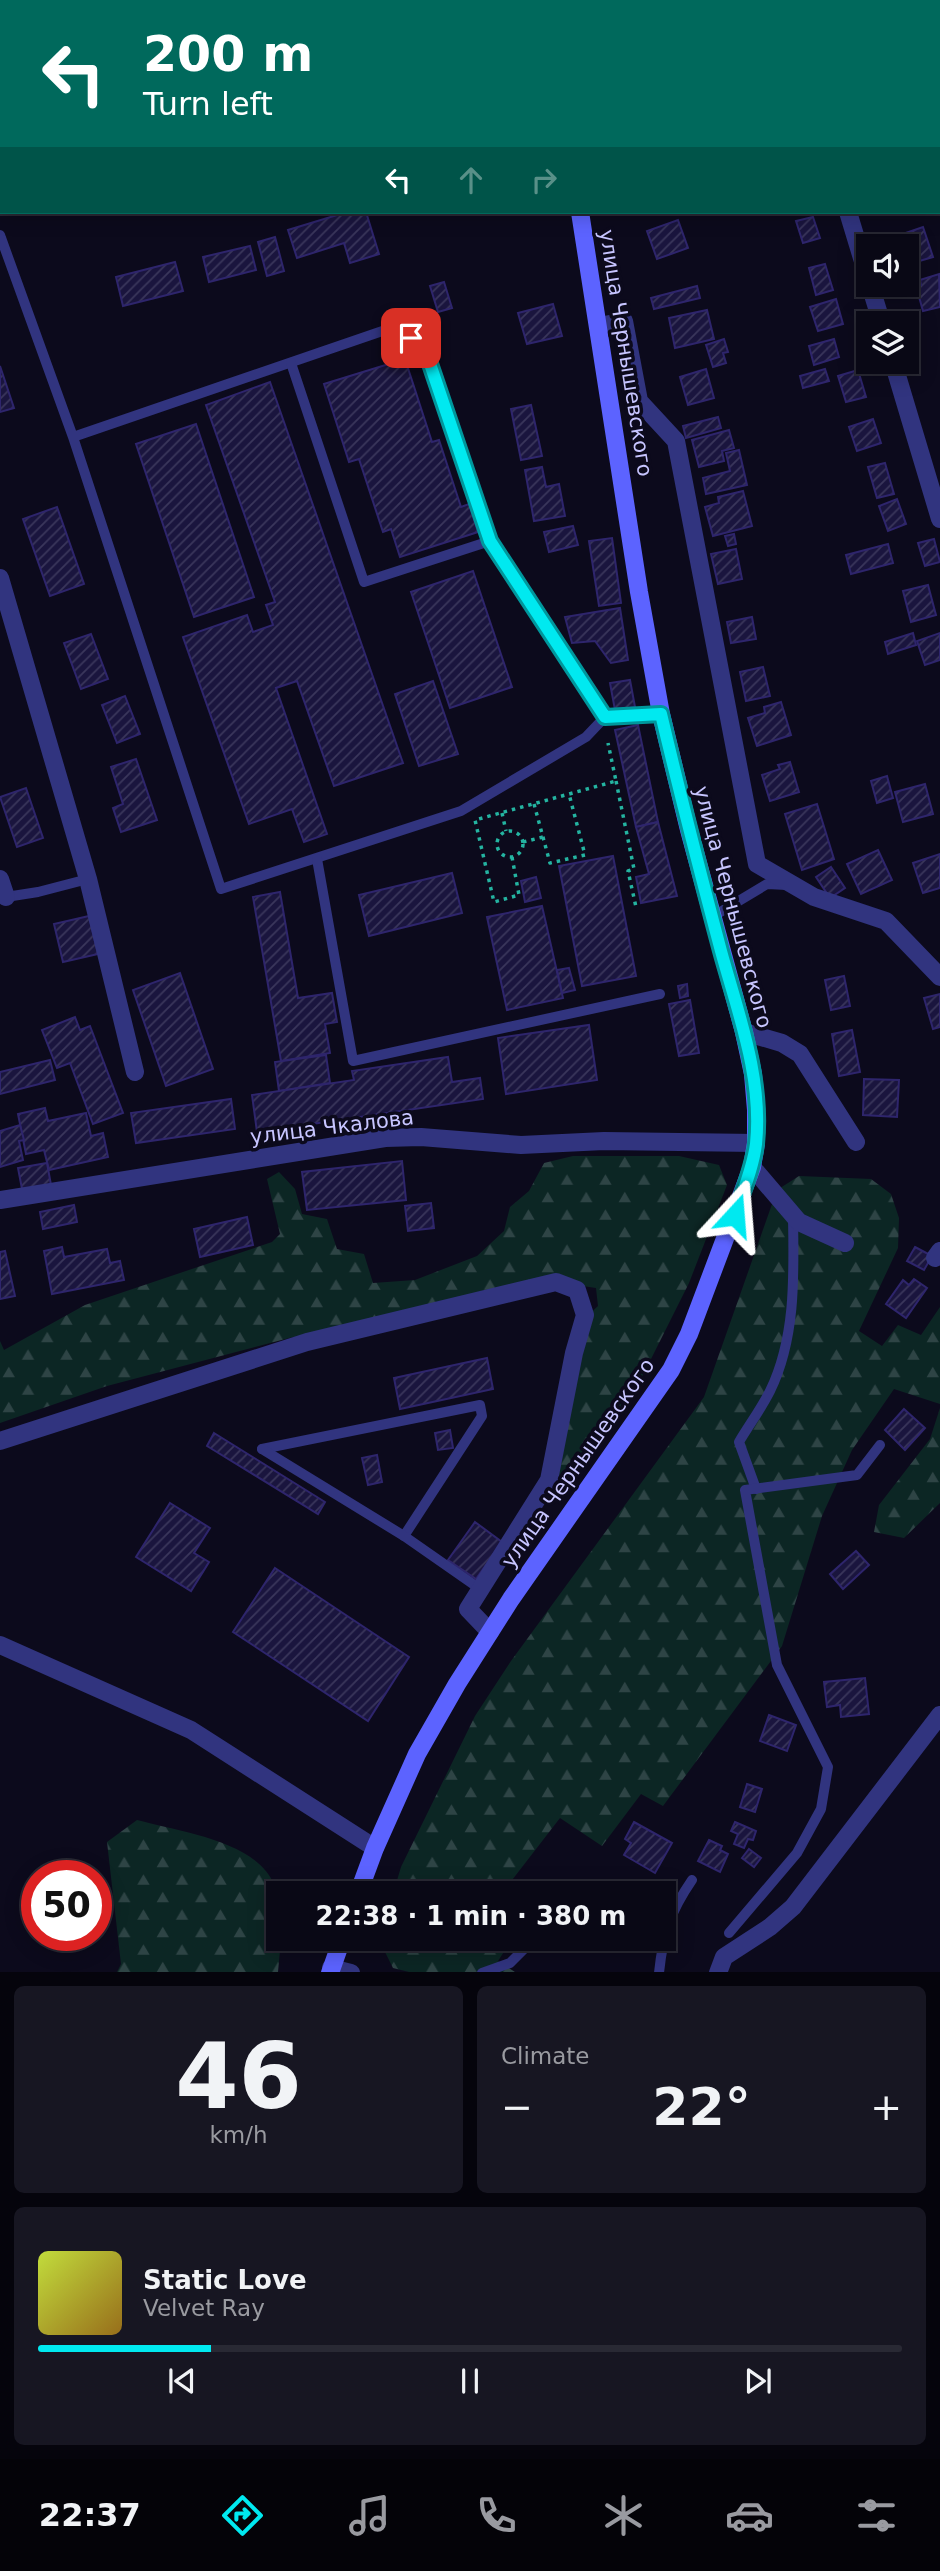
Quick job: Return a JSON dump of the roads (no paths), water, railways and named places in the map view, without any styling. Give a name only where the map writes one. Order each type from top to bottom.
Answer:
[{"type":"main road","name":"улица Чернышевского","points":[[363,1881],[374,1848],[417,1754],[490,1632],[671,1370],[689,1334],[752,1167],[756,1143],[753,1074],[744,1032],[661,714],[639,592],[600,326],[580,214]]},
{"type":"main road","points":[[330,1970],[337,1951]]},
{"type":"street","points":[[849,214],[856,238]]},
{"type":"street","points":[[600,326],[624,321],[639,401],[676,441],[757,864],[814,897],[886,921],[940,977]]},
{"type":"street","points":[[897,374],[940,519]]},
{"type":"street","points":[[0,578],[88,879],[135,1072]]},
{"type":"street","points":[[0,879],[6,897]]},
{"type":"street","points":[[744,1032],[782,1043],[800,1054],[856,1142]]},
{"type":"street","name":"улица Чкалова","points":[[0,1200],[385,1138],[421,1137],[521,1145],[604,1141],[756,1143]]},
{"type":"street","points":[[752,1167],[799,1222],[845,1242]]},
{"type":"street","points":[[0,1441],[307,1342],[556,1282],[577,1290],[585,1315],[574,1353],[549,1480],[468,1609],[490,1632]]},
{"type":"street","points":[[0,1645],[191,1730],[374,1848]]},
{"type":"street","points":[[718,1972],[724,1957],[770,1927],[793,1907],[940,1715]]},
{"type":"street","points":[[330,1970],[351,1972]]},
{"type":"lane","points":[[0,236],[74,437],[220,889],[461,811],[586,737],[605,717],[661,714]]},
{"type":"lane","points":[[74,437],[397,326],[425,349],[490,541],[605,717]]},
{"type":"lane","points":[[291,363],[364,582],[490,541]]},
{"type":"lane","points":[[317,859],[353,1061],[660,994]]},
{"type":"lane","points":[[6,897],[88,879]]},
{"type":"lane","points":[[712,916],[767,884],[794,886]]},
{"type":"lane","points":[[757,1489],[739,1442],[770,1390],[784,1352],[794,1279],[793,1215]]},
{"type":"lane","points":[[404,1536],[482,1416],[480,1405],[262,1449],[404,1536],[480,1589]]},
{"type":"lane","points":[[729,1933],[797,1853],[821,1809],[828,1767],[777,1665],[745,1490],[857,1475],[880,1445]]},
{"type":"lane","points":[[659,1972],[662,1949],[674,1906],[692,1880]]},
{"type":"lane","points":[[482,1972],[510,1963],[522,1951]]}]
